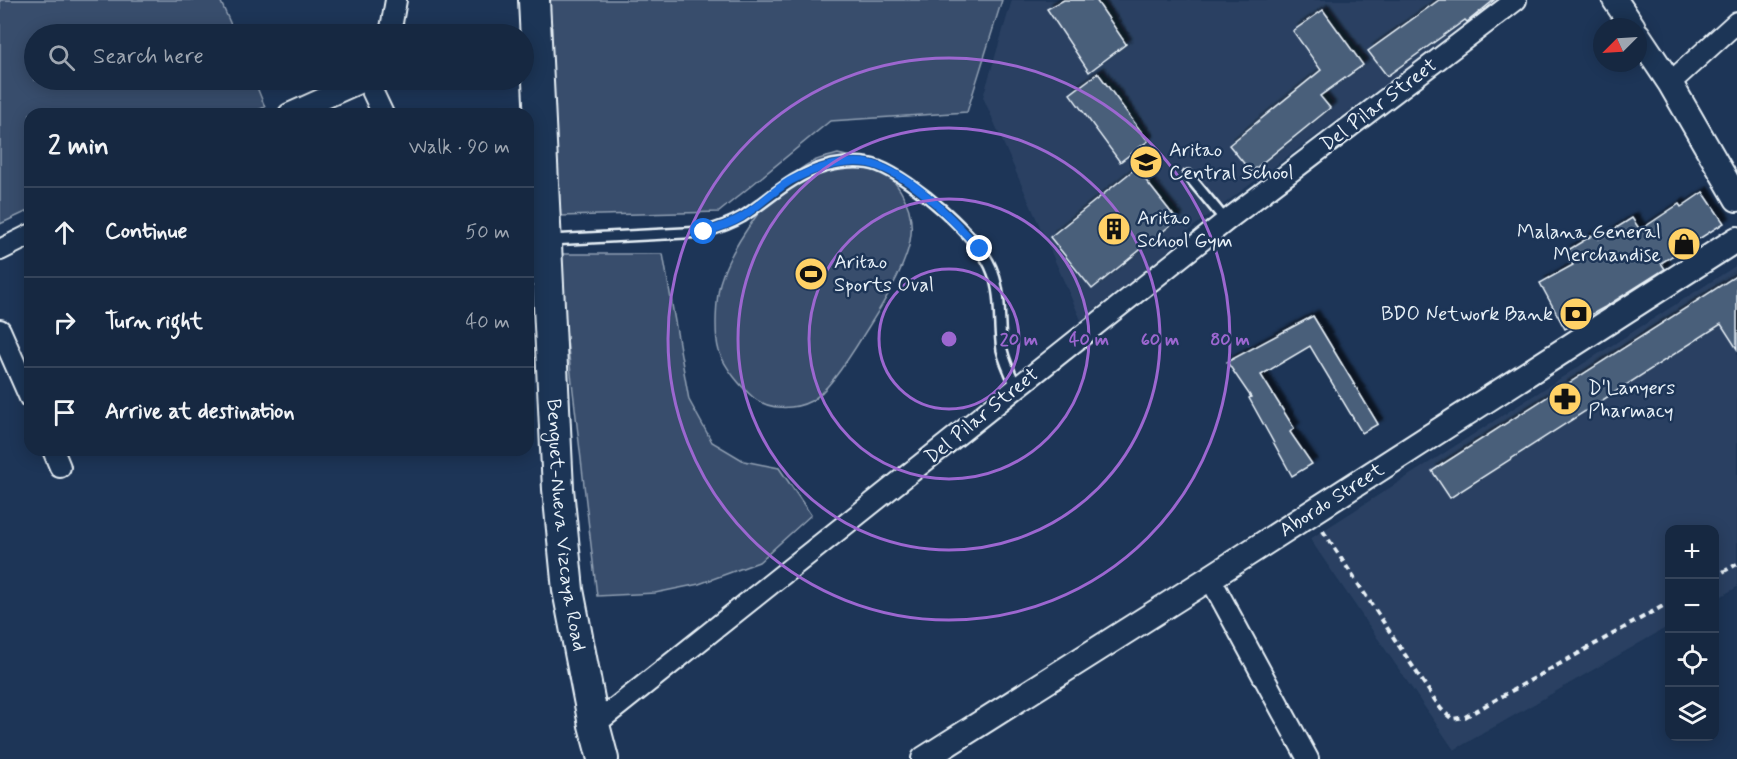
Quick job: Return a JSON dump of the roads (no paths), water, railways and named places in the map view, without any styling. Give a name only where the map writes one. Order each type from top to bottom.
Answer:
[{"type":"main road","name":"Benguet-Nueva Vizcaya Road","points":[[534,0],[558,489],[568,590],[594,725],[603,759]]},
{"type":"street","points":[[392,24],[396,0]]},
{"type":"street","name":"Del Pilar Street","points":[[594,725],[1226,221],[1516,0]]},
{"type":"street","points":[[1615,0],[1627,18]]},
{"type":"street","points":[[1670,83],[1737,22]]},
{"type":"street","points":[[1647,48],[1670,83],[1737,199]]},
{"type":"street","points":[[303,108],[343,90]]},
{"type":"street","points":[[371,90],[380,108]]},
{"type":"street","points":[[0,250],[24,238]]},
{"type":"street","name":"Abordo Street","points":[[924,759],[1737,239]]},
{"type":"street","points":[[0,330],[24,385]]},
{"type":"street","points":[[1210,578],[1308,759]]},
{"type":"lane","points":[[544,240],[704,232],[735,221],[789,182],[823,168],[853,163],[876,166],[911,186],[947,214],[990,262],[998,289],[1002,351],[1017,388]]},
{"type":"lane","points":[[1188,175],[1226,221]]},
{"type":"place","name":"Aritao Central School","points":[[1146,162]]},
{"type":"place","name":"Aritao School Gym","points":[[1114,229]]},
{"type":"place","name":"Malana General Merchandise","points":[[1684,244]]},
{"type":"place","name":"Aritao Sports Oval","points":[[811,274]]},
{"type":"place","name":"BDO Network Bank","points":[[1576,314]]},
{"type":"place","name":"D'Lanyers Pharmacy","points":[[1565,399]]}]
